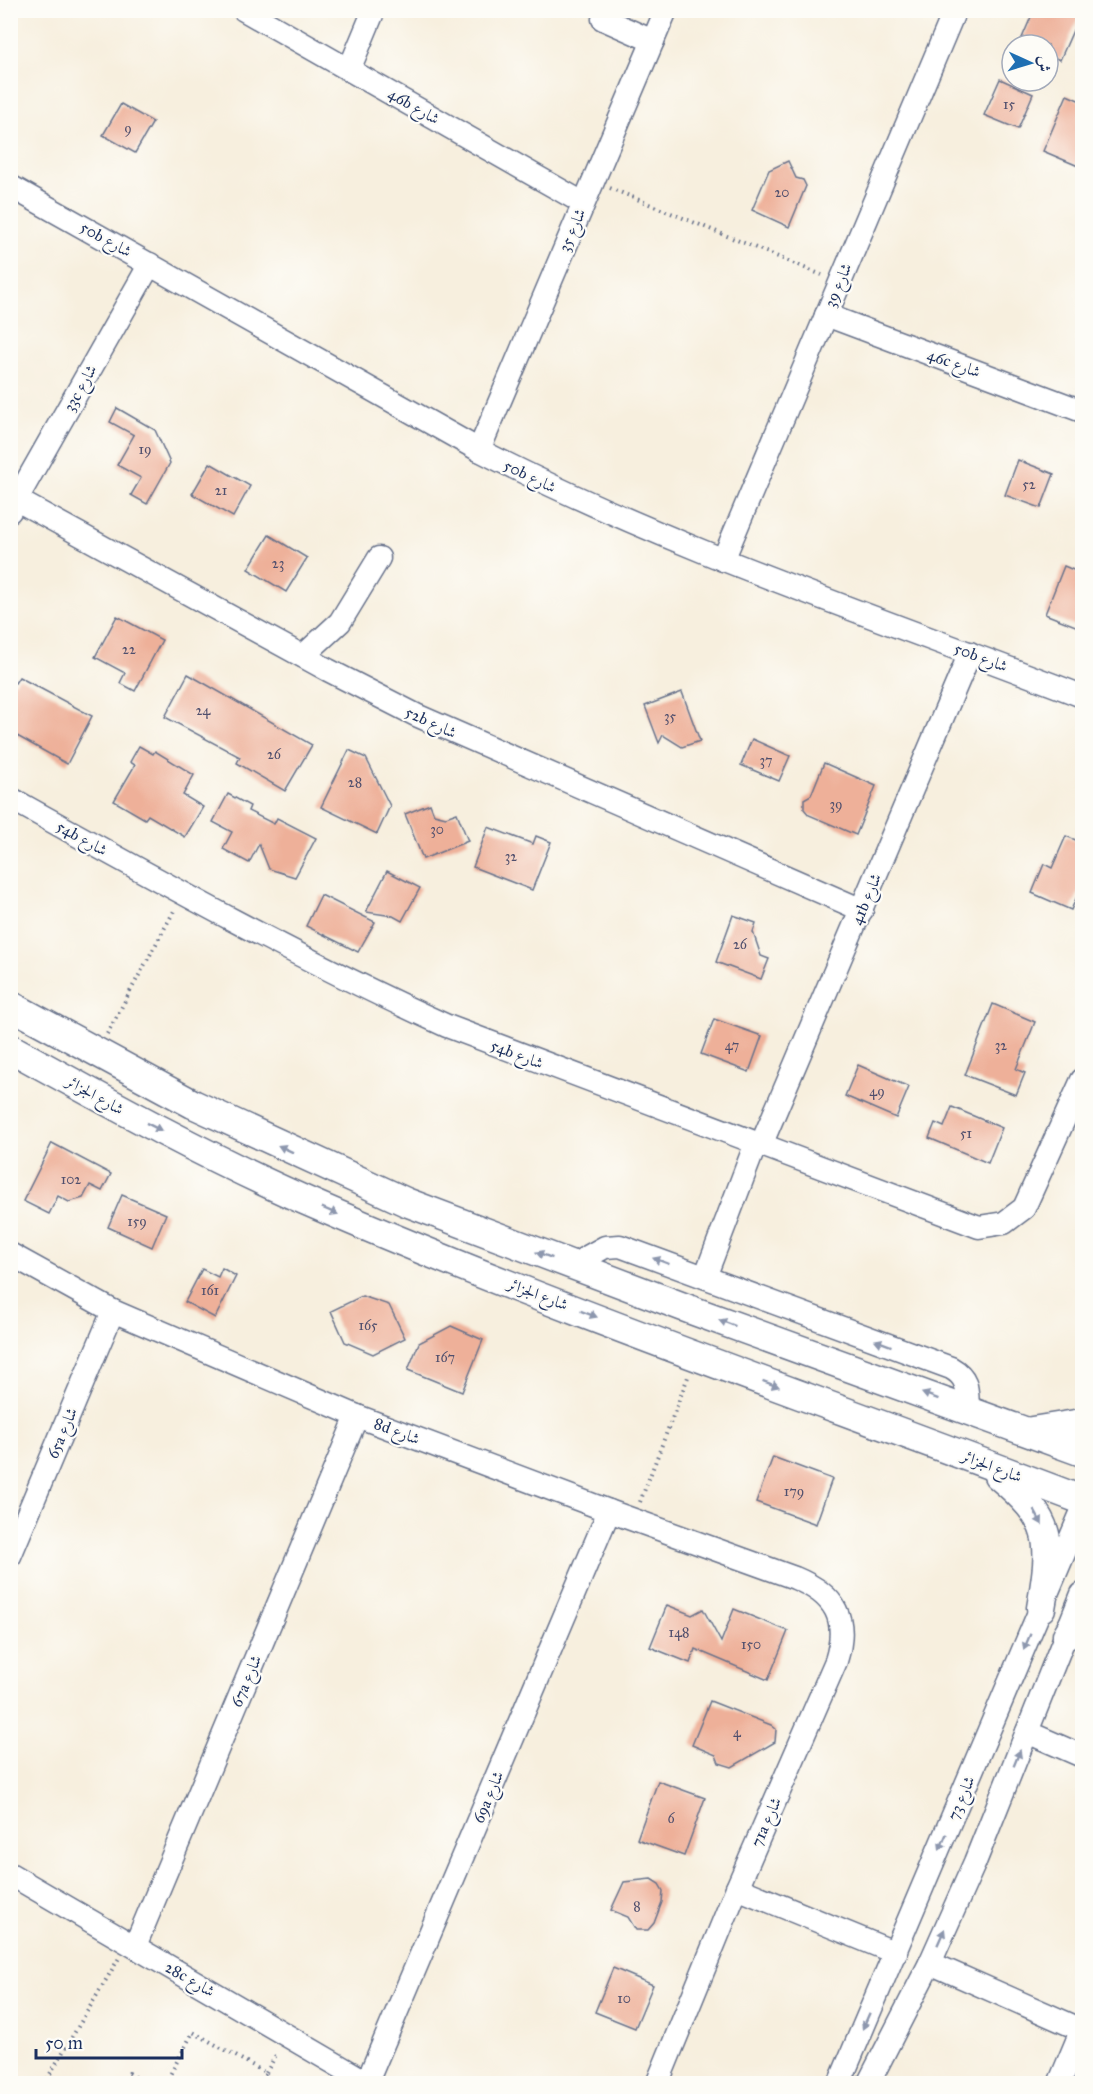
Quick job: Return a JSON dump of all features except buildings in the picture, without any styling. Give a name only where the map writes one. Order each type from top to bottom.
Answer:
[{"type":"main road","points":[[10,1005],[193,1104],[334,1171],[479,1232],[1083,1452]]},
{"type":"main road","name":"شارع الجزائر","points":[[10,1048],[150,1126],[316,1205],[696,1356],[1083,1500]]},
{"type":"main road","points":[[1024,1432],[1083,1423]]},
{"type":"main road","points":[[982,1462],[1026,1499],[1044,1527],[1049,1558],[1041,1608]]},
{"type":"main road","points":[[1067,1635],[1083,1610]]},
{"type":"street","name":"46b شارع","points":[[244,10],[583,203]]},
{"type":"street","points":[[349,70],[374,10]]},
{"type":"street","name":"شارع 35","points":[[479,450],[666,10]]},
{"type":"street","name":"شارع 39","points":[[723,560],[955,10]]},
{"type":"street","points":[[603,19],[653,41]]},
{"type":"street","name":"50b شارع","points":[[10,186],[479,450],[598,509],[723,560],[1083,696]]},
{"type":"street","name":"33c شارع","points":[[14,506],[150,264]]},
{"type":"street","name":"46c شارع","points":[[826,315],[1080,403]]},
{"type":"street","name":"52b شارع","points":[[14,506],[328,670],[497,752],[862,910]]},
{"type":"street","points":[[328,670],[333,640],[340,622],[379,558]]},
{"type":"street","points":[[303,656],[340,622]]},
{"type":"street","name":"41b شارع","points":[[705,1277],[759,1144],[862,910],[970,653]]},
{"type":"street","name":"54b شارع","points":[[10,798],[183,895],[373,993],[447,1026],[980,1227],[1004,1223],[1024,1208],[1083,1080]]},
{"type":"street","points":[[571,1266],[612,1245],[705,1277],[951,1368],[962,1374],[967,1382],[968,1409]]},
{"type":"street","name":"8d شارع","points":[[10,1254],[113,1311],[357,1416],[795,1578]]},
{"type":"street","name":"65a شارع","points":[[10,1556],[113,1311]]},
{"type":"street","name":"67a شارع","points":[[131,1944],[357,1416]]},
{"type":"street","name":"69a شارع","points":[[368,2083],[609,1511]]},
{"type":"street","name":"شارع 73","points":[[839,2084],[1083,1511]]},
{"type":"street","name":"71a شارع","points":[[657,2084],[737,1887],[836,1662],[842,1641],[840,1619],[831,1600],[815,1586],[795,1578]]},
{"type":"street","points":[[868,2084],[930,1963],[1083,1594]]},
{"type":"street","points":[[1027,1732],[1083,1756]]},
{"type":"street","name":"28c شارع","points":[[10,1874],[368,2083]]},
{"type":"street","points":[[737,1887],[896,1953]]},
{"type":"street","points":[[930,1963],[1082,2030],[1059,2084]]},
{"type":"path","points":[[592,181],[840,282]]},
{"type":"path","points":[[96,1052],[183,895]]},
{"type":"path","points":[[633,1519],[696,1356]]},
{"type":"path","points":[[44,2084],[131,1944]]},
{"type":"path","points":[[165,2084],[193,2032],[266,2073],[260,2084]]},
{"type":"path","points":[[124,2084],[129,2073],[148,2084]]}]
